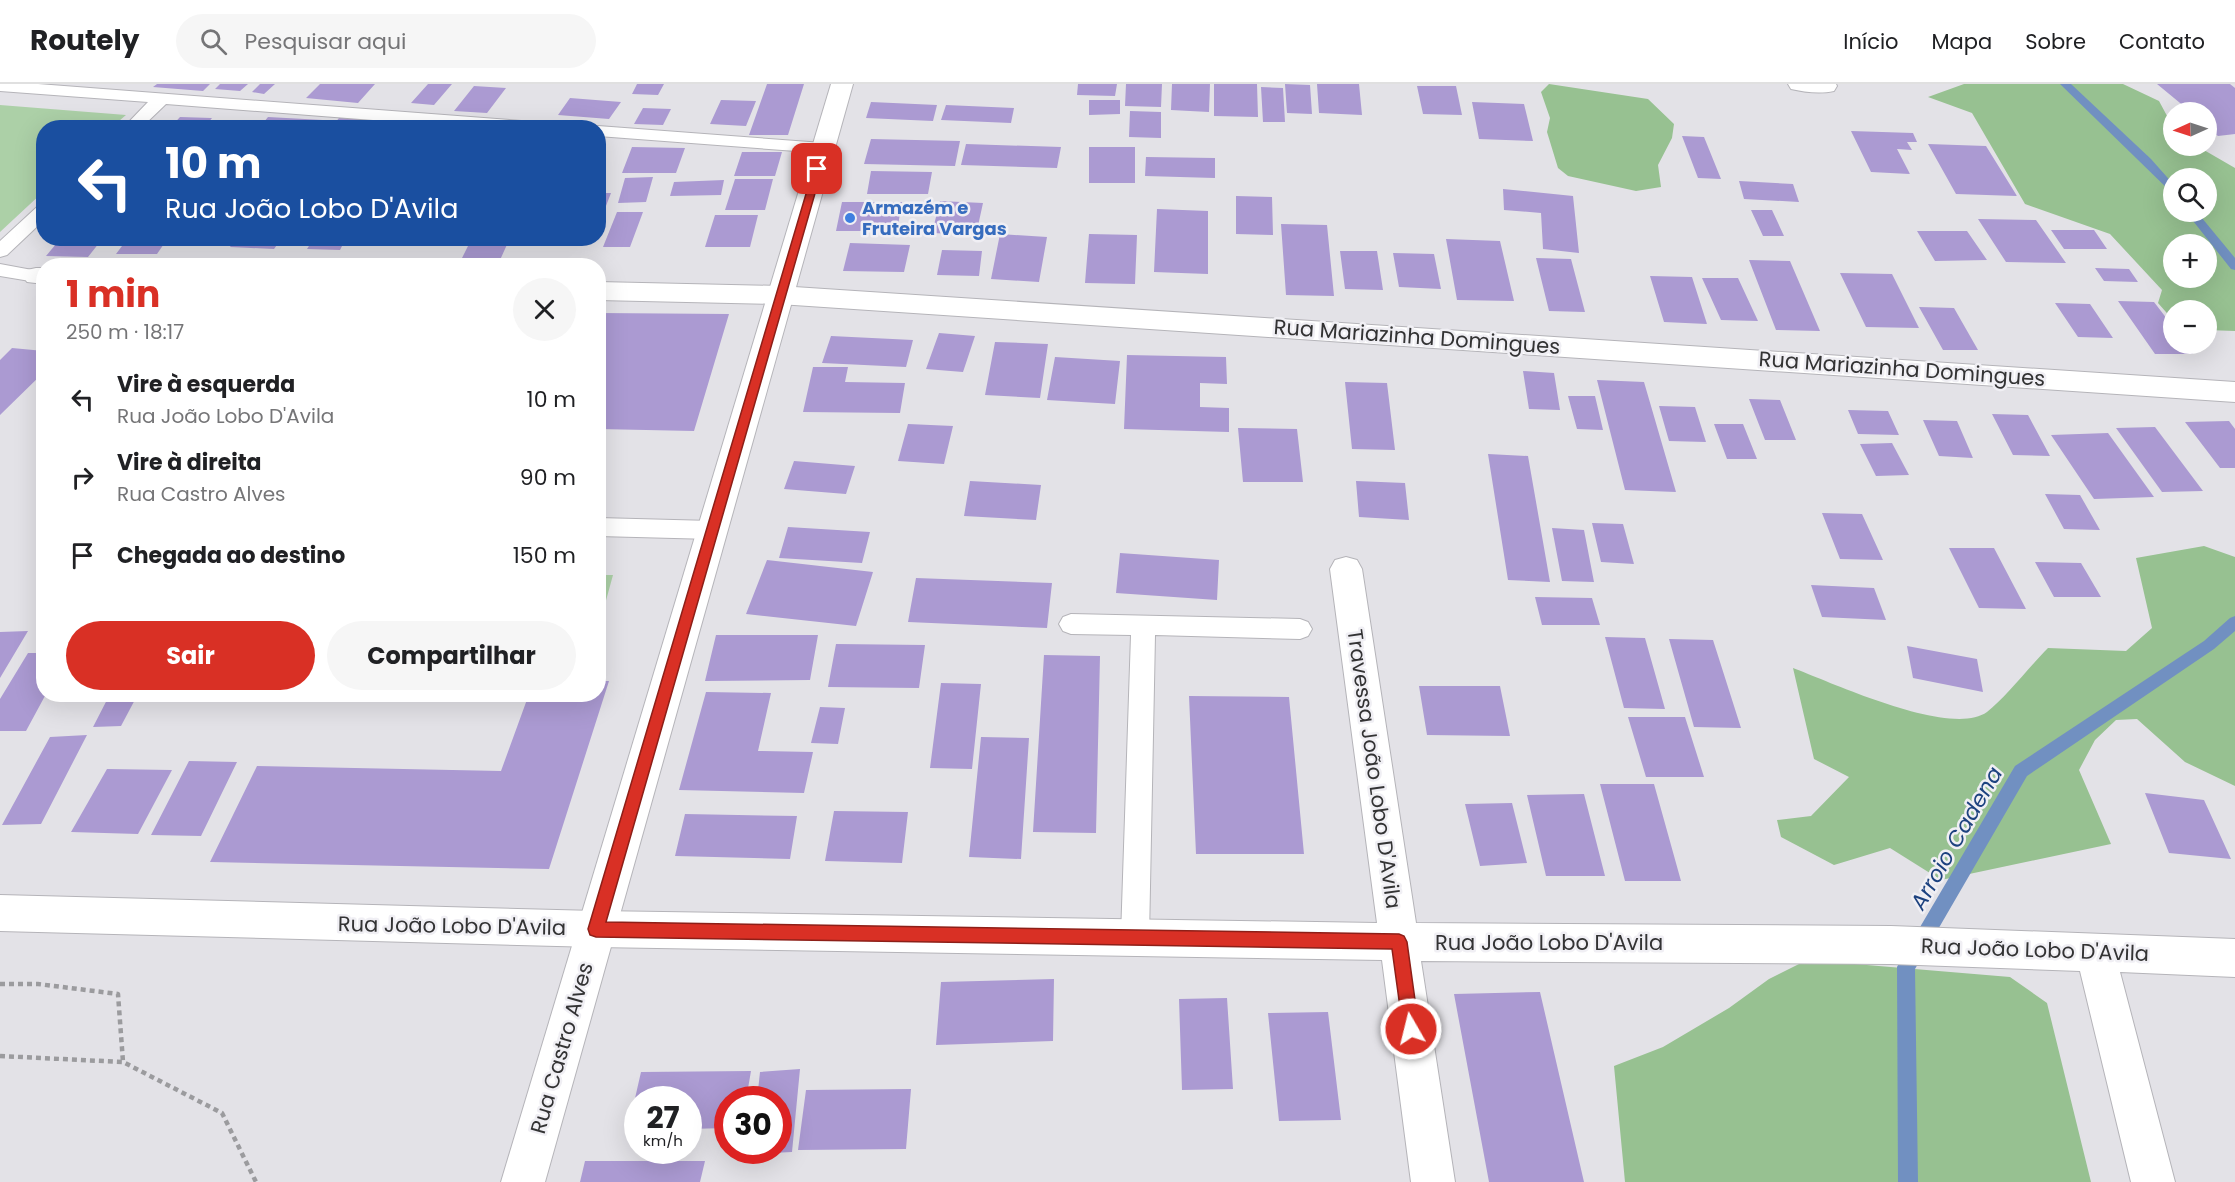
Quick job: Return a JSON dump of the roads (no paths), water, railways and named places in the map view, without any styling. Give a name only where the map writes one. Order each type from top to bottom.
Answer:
[{"type":"street","name":"Rua Castro Alves","points":[[523,1182],[842,84]]},
{"type":"street","points":[[1799,84],[1826,86]]},
{"type":"street","name":"Rua Mariazinha Domingues","points":[[606,291],[779,295],[2235,392]]},
{"type":"street","name":"Travessa João Lobo D'Avila","points":[[1346,569],[1433,1182]]},
{"type":"street","name":"Rua João Lobo D'Avila","points":[[0,913],[596,929],[1399,942],[1891,945],[2235,958]]},
{"type":"street","points":[[2095,952],[2153,1182]]},
{"type":"lane","points":[[0,86],[445,120]]},
{"type":"lane","points":[[139,120],[162,98]]},
{"type":"lane","points":[[606,132],[823,148]]},
{"type":"lane","points":[[0,251],[36,217]]},
{"type":"lane","points":[[0,270],[36,275]]},
{"type":"lane","points":[[606,527],[712,530]]},
{"type":"lane","points":[[1071,624],[1300,629]]},
{"type":"lane","points":[[1135,937],[1143,626]]},
{"type":"waterway","name":"Arroio Cadena","points":[[2065,84],[2147,161],[2163,179]]},
{"type":"waterway","name":"Arroio Cadena","points":[[2199,222],[2235,266]]},
{"type":"waterway","name":"Arroio Cadena","points":[[1908,1182],[1906,967],[2021,771],[2209,645],[2235,622]]},
{"type":"place","name":"Armazém e Fruteira Vargas","points":[[850,218]]}]
